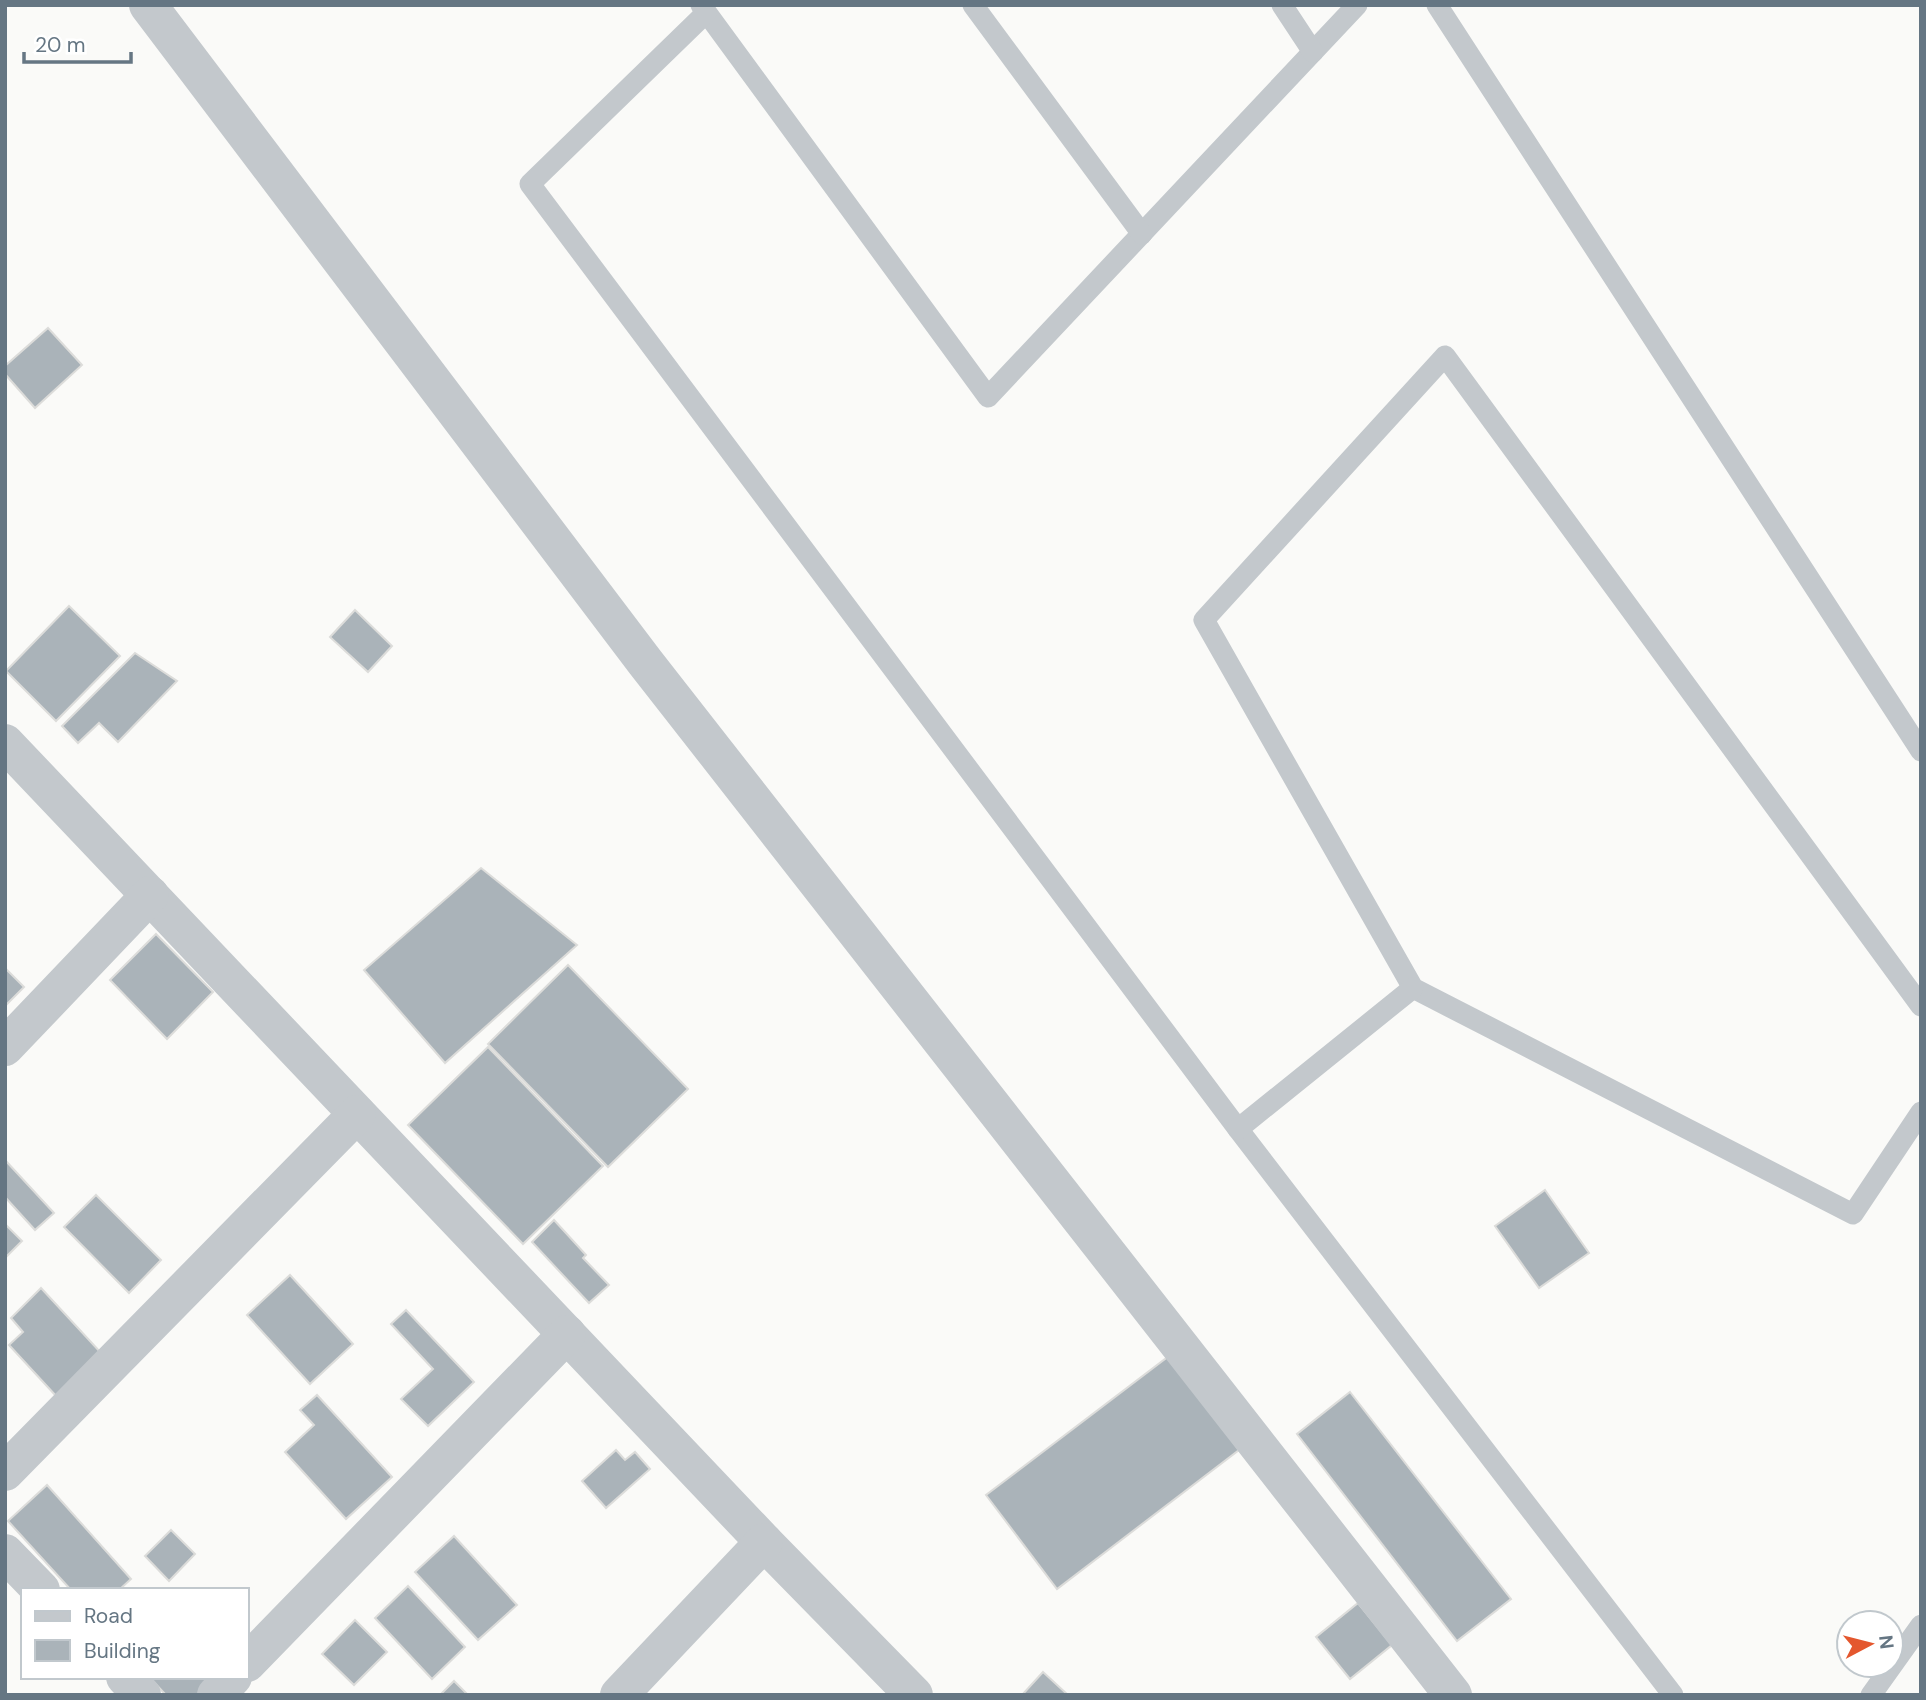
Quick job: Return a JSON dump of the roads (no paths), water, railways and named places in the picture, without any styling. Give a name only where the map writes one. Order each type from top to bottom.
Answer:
[{"type":"street","points":[[148,5],[645,662],[1453,1695]]},
{"type":"street","points":[[5,743],[764,1542],[914,1695]]},
{"type":"street","points":[[5,1047],[150,895]]},
{"type":"street","points":[[5,1472],[357,1114]]},
{"type":"street","points":[[248,1662],[567,1334]]},
{"type":"street","points":[[619,1695],[764,1542]]},
{"type":"street","points":[[5,1553],[39,1588]]},
{"type":"street","points":[[127,1679],[142,1695]]},
{"type":"street","points":[[216,1695],[231,1679]]},
{"type":"lane","points":[[973,5],[1142,234]]},
{"type":"lane","points":[[1282,5],[1313,52]]},
{"type":"lane","points":[[1357,5],[988,397],[704,9],[530,184],[1238,1129],[1672,1695]]},
{"type":"lane","points":[[1437,5],[1921,751]]},
{"type":"lane","points":[[1921,1006],[1444,356],[1204,620],[1413,988],[1853,1214],[1921,1112]]},
{"type":"lane","points":[[1238,1129],[1413,988]]},
{"type":"lane","points":[[1871,1695],[1921,1625]]}]
